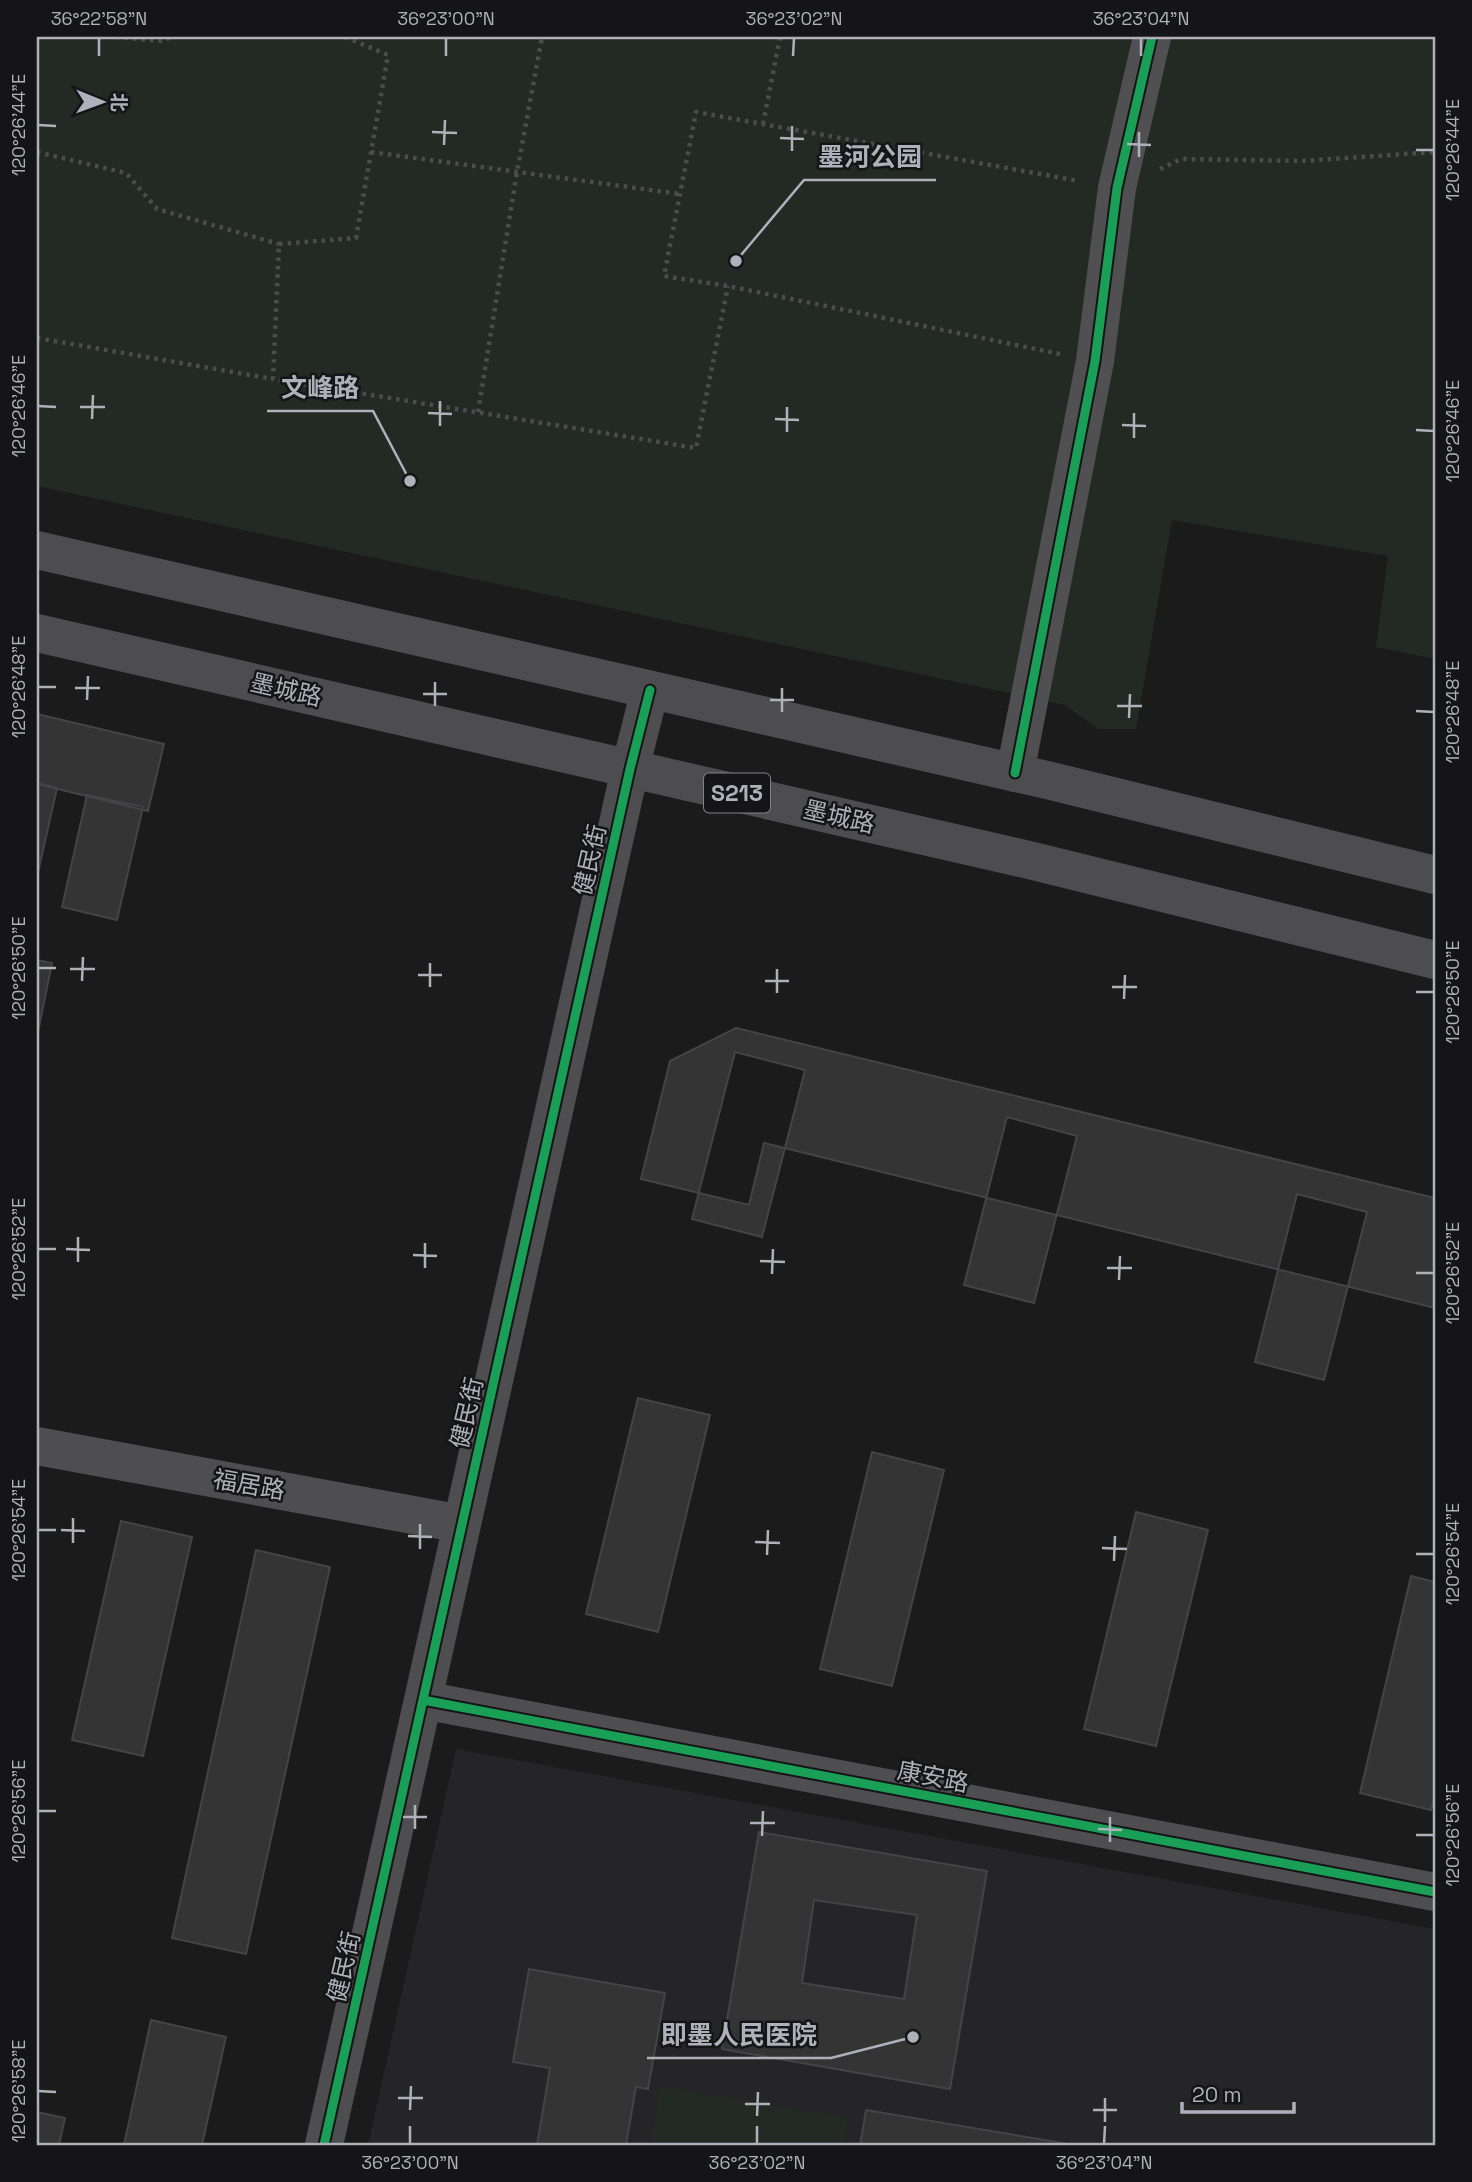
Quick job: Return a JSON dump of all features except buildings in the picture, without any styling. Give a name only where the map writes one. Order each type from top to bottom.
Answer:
[{"type":"main road","points":[[37,550],[1015,773],[1435,875]]},
{"type":"main road","name":"墨城路","points":[[37,633],[1029,860],[1435,960]]},
{"type":"street","points":[[1015,773],[1095,361],[1118,188],[1152,37]]},
{"type":"street","name":"健民街","points":[[324,2145],[630,769],[650,690]]},
{"type":"street","name":"福居路","points":[[37,1446],[462,1524]]},
{"type":"street","name":"康安路","points":[[423,1700],[1435,1892]]},
{"type":"path","points":[[116,37],[163,41],[171,37]]},
{"type":"path","points":[[37,152],[126,173],[157,209],[279,244],[356,238],[388,55],[345,37]]},
{"type":"path","points":[[478,412],[542,37]]},
{"type":"path","points":[[764,124],[780,37]]},
{"type":"path","points":[[1095,361],[728,286],[664,276],[695,112],[1118,188],[1181,159],[1302,161],[1435,152]]},
{"type":"path","points":[[371,152],[680,194]]},
{"type":"path","points":[[273,379],[279,244]]},
{"type":"path","points":[[37,338],[696,448],[728,286]]},
{"type":"shaded area","points":[[37,37],[1435,37],[1435,659],[1376,647],[1388,556],[1172,520],[1136,729],[1098,729],[1065,705],[37,486]]},
{"type":"shaded area","points":[[456,1749],[1435,1929],[1435,2145],[368,2145]]},
{"type":"shaded area","points":[[660,2087],[848,2118],[844,2145],[651,2145]]},
{"type":"cycle path","points":[[1015,773],[1095,361],[1117,188],[1152,37]]},
{"type":"cycle path","points":[[324,2145],[630,769],[650,690]]},
{"type":"cycle path","points":[[423,1700],[1435,1892]]},
{"type":"place","name":"墨河公园","points":[[736,261]]},
{"type":"place","name":"文峰路","points":[[410,481]]},
{"type":"place","name":"即墨人民医院","points":[[913,2037]]}]
